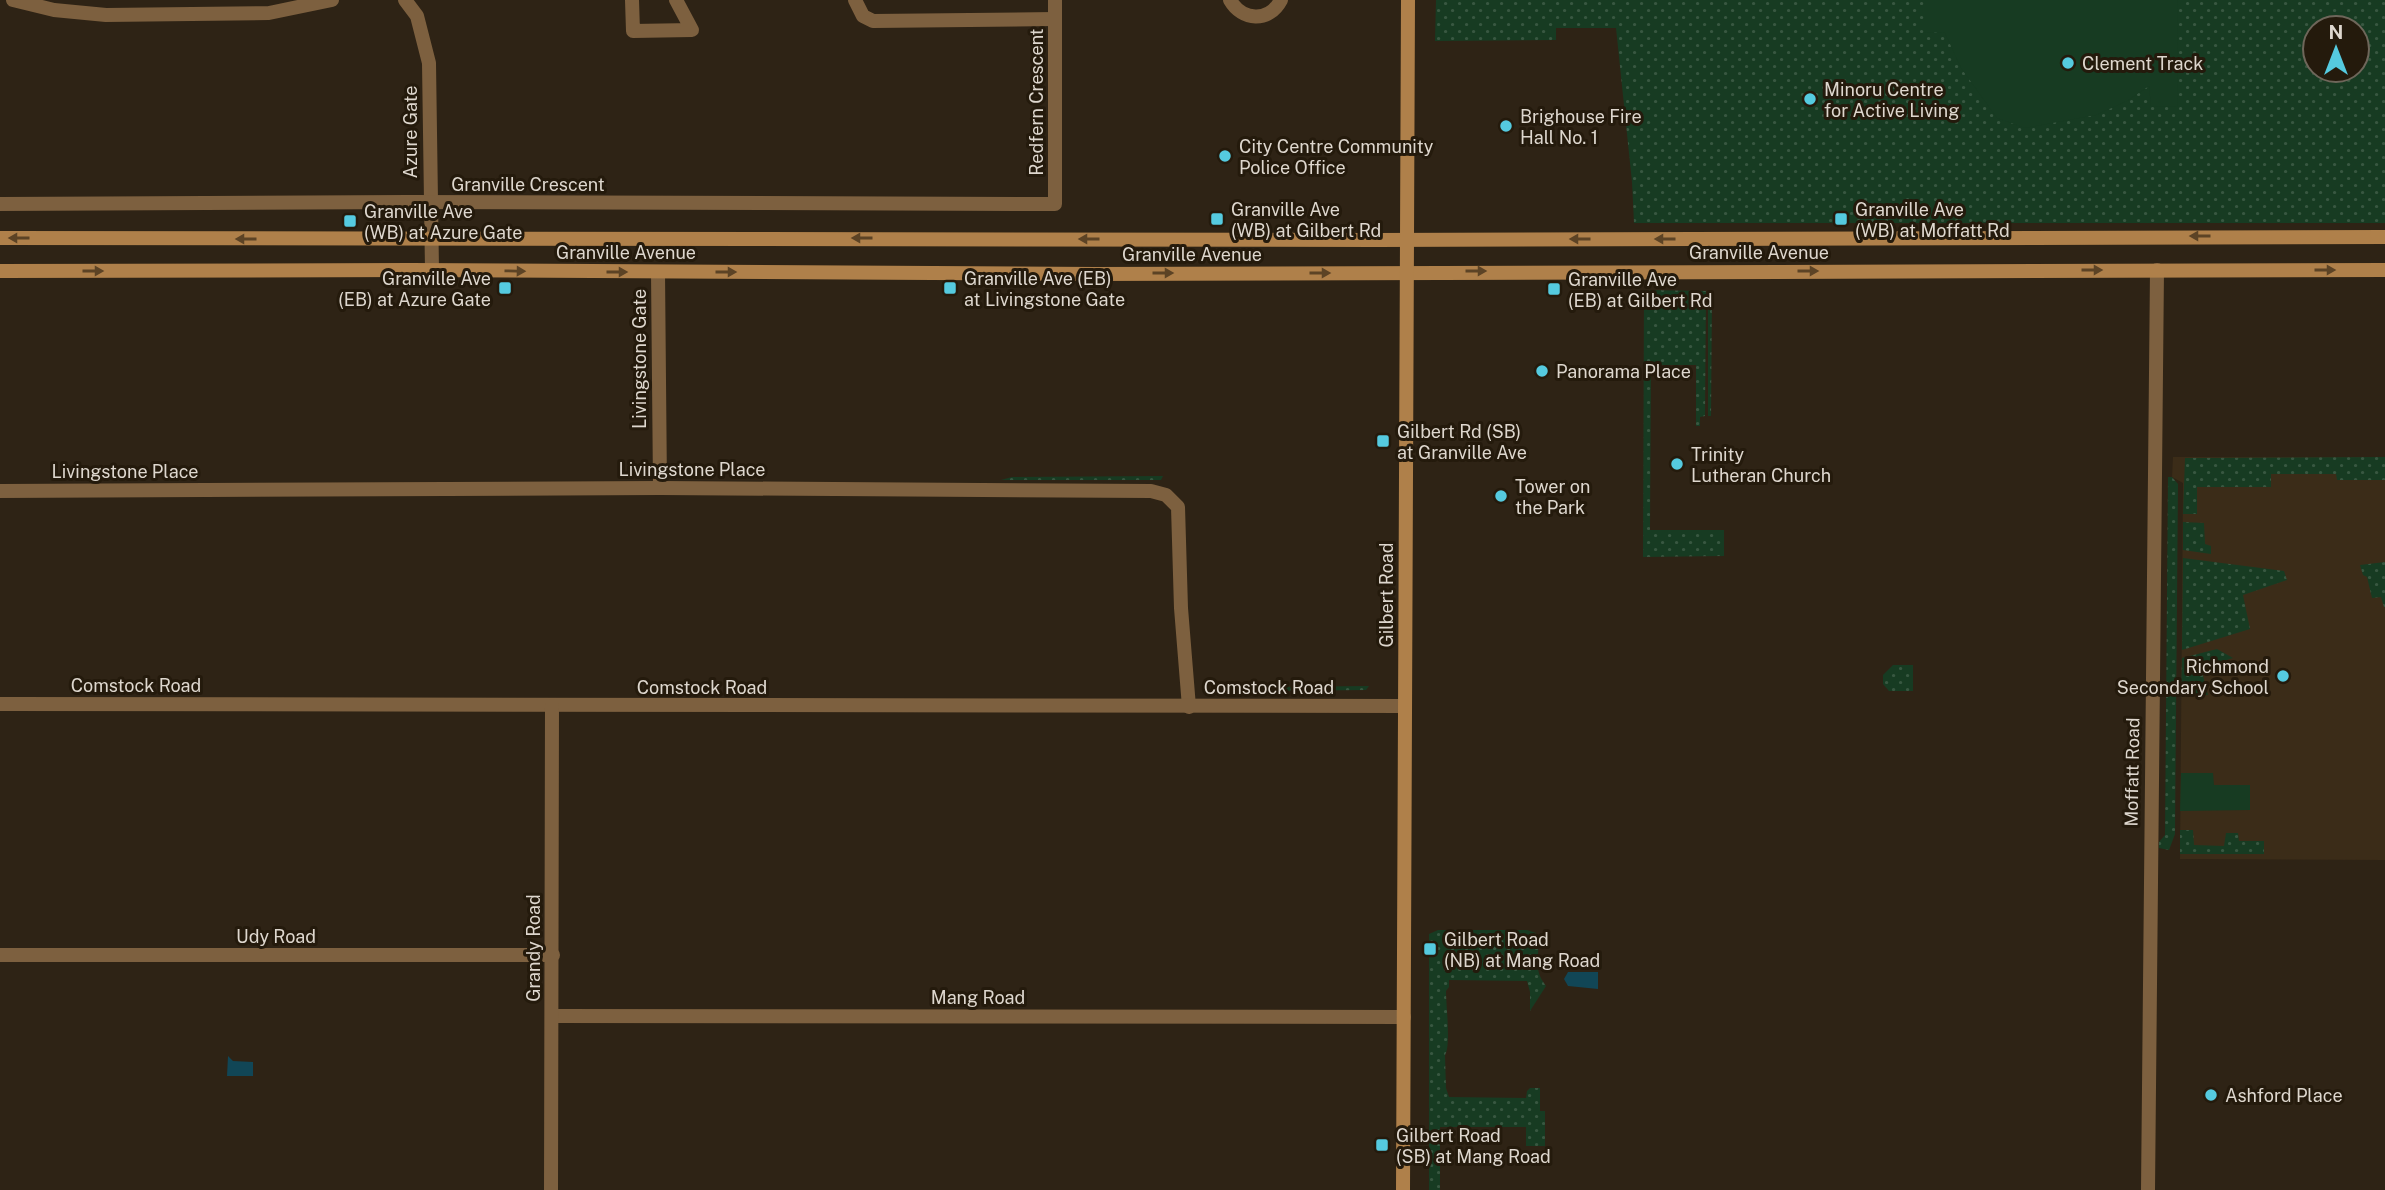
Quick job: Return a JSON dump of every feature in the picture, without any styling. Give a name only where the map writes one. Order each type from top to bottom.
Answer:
[{"type":"main road","name":"Gilbert Road","points":[[1403,1190],[1408,0]]},
{"type":"main road","name":"Granville Avenue","points":[[0,238],[2385,237]]},
{"type":"main road","name":"Granville Avenue","points":[[0,271],[432,270],[1121,274],[2385,270]]},
{"type":"street","points":[[13,0],[82,14],[193,7],[269,13],[332,0]]},
{"type":"street","name":"Azure Gate","points":[[405,0],[417,16],[429,62],[432,270]]},
{"type":"street","points":[[632,0],[633,31],[692,30],[677,0]]},
{"type":"street","points":[[855,0],[863,16],[873,21],[1055,19]]},
{"type":"street","name":"Redfern Crescent","points":[[1055,0],[1055,204]]},
{"type":"street","points":[[1230,0],[1241,13],[1258,17],[1273,11],[1281,0]]},
{"type":"street","name":"Granville Crescent","points":[[0,204],[1055,204]]},
{"type":"street","name":"Moffatt Road","points":[[2148,1190],[2157,270]]},
{"type":"street","name":"Livingstone Gate","points":[[658,272],[660,488]]},
{"type":"street","name":"Livingstone Place","points":[[0,491],[660,488],[1152,491],[1166,495],[1178,507],[1181,608],[1189,707]]},
{"type":"street","name":"Comstock Road","points":[[0,704],[1405,706]]},
{"type":"street","name":"Grandy Road","points":[[551,1190],[552,706]]},
{"type":"street","name":"Udy Road","points":[[0,956],[552,955]]},
{"type":"street","name":"Mang Road","points":[[552,1016],[1404,1017]]},
{"type":"shaded area","name":"Richmond Secondary School","points":[[2173,457],[2385,457],[2385,860],[2180,859],[2183,483],[2172,477]]},
{"type":"green space","points":[[1436,0],[2385,0],[2385,223],[1634,223],[1616,28],[1556,28],[1556,40],[1435,41]]},
{"type":"green space","name":"Clement Track","points":[[1924,0],[2178,0],[2177,107],[2151,106],[2149,86],[2127,101],[2096,115],[2025,128],[1997,118],[1961,68],[1945,33],[1924,32]]},
{"type":"green space","points":[[1644,290],[1706,291],[1705,416],[1700,417],[1700,426],[1696,426],[1696,365],[1651,365],[1650,530],[1724,530],[1724,556],[1643,557]]},
{"type":"green space","points":[[1708,291],[1712,291],[1711,416],[1708,416]]},
{"type":"green space","points":[[2385,457],[2385,480],[2337,480],[2336,474],[2271,474],[2271,487],[2197,487],[2197,514],[2183,514],[2185,458]]},
{"type":"green space","points":[[1163,476],[1161,480],[1001,480],[1012,477]]},
{"type":"green space","points":[[2168,477],[2172,477],[2178,484],[2175,834],[2169,850],[2159,848],[2159,842],[2165,835]]},
{"type":"green space","points":[[2183,522],[2204,523],[2205,544],[2211,546],[2211,554],[2183,550]]},
{"type":"green space","points":[[2183,558],[2284,571],[2287,580],[2243,595],[2250,629],[2182,650]]},
{"type":"green space","points":[[2385,562],[2384,607],[2381,597],[2372,598],[2367,577],[2363,575],[2360,565]]},
{"type":"green space","points":[[2217,649],[2233,658],[2201,668],[2208,695],[2181,695],[2182,658]]},
{"type":"green space","points":[[1893,665],[1913,665],[1913,691],[1889,691],[1883,684],[1883,675]]},
{"type":"green space","points":[[1369,686],[1366,690],[1261,691],[1218,695],[1214,691],[1271,687]]},
{"type":"green space","points":[[2181,773],[2213,773],[2214,785],[2250,785],[2250,810],[2180,811]]},
{"type":"green space","points":[[2180,830],[2193,830],[2194,845],[2224,846],[2226,833],[2238,833],[2239,841],[2264,841],[2264,854],[2180,854]]},
{"type":"green space","points":[[1438,930],[1527,930],[1536,933],[1539,972],[1546,986],[1530,1011],[1527,981],[1449,980],[1446,991],[1446,1088],[1449,1097],[1526,1098],[1530,1088],[1540,1088],[1540,1111],[1545,1111],[1545,1146],[1526,1146],[1526,1127],[1440,1127],[1440,1190],[1429,1190],[1429,934]]},
{"type":"water","points":[[1568,972],[1598,972],[1598,989],[1568,986],[1564,979]]},
{"type":"water","points":[[228,1056],[233,1061],[253,1062],[253,1076],[227,1076]]},
{"type":"place","name":"Clement Track","points":[[2068,63]]},
{"type":"place","name":"Minoru Centre for Active Living","points":[[1810,99]]},
{"type":"place","name":"Brighouse Fire Hall No. 1","points":[[1506,126]]},
{"type":"place","name":"City Centre Community Police Office","points":[[1225,156]]},
{"type":"place","name":"Granville Ave (WB) at Gilbert Rd","points":[[1217,219]]},
{"type":"place","name":"Granville Ave (WB) at Moffatt Rd","points":[[1841,219]]},
{"type":"place","name":"Granville Ave (WB) at Azure Gate","points":[[350,221]]},
{"type":"place","name":"Granville Ave (EB) at Azure Gate","points":[[505,288]]},
{"type":"place","name":"Granville Ave (EB) at Livingstone Gate","points":[[950,288]]},
{"type":"place","name":"Granville Ave (EB) at Gilbert Rd","points":[[1554,289]]},
{"type":"place","name":"Panorama Place","points":[[1542,371]]},
{"type":"place","name":"Gilbert Rd (SB) at Granville Ave","points":[[1383,441]]},
{"type":"place","name":"Trinity Lutheran Church","points":[[1677,464]]},
{"type":"place","name":"Tower on the Park","points":[[1501,496]]},
{"type":"place","name":"Richmond Secondary School","points":[[2283,676]]},
{"type":"place","name":"Gilbert Road (NB) at Mang Road","points":[[1430,949]]},
{"type":"place","name":"Ashford Place","points":[[2211,1095]]},
{"type":"place","name":"Gilbert Road (SB) at Mang Road","points":[[1382,1145]]}]
